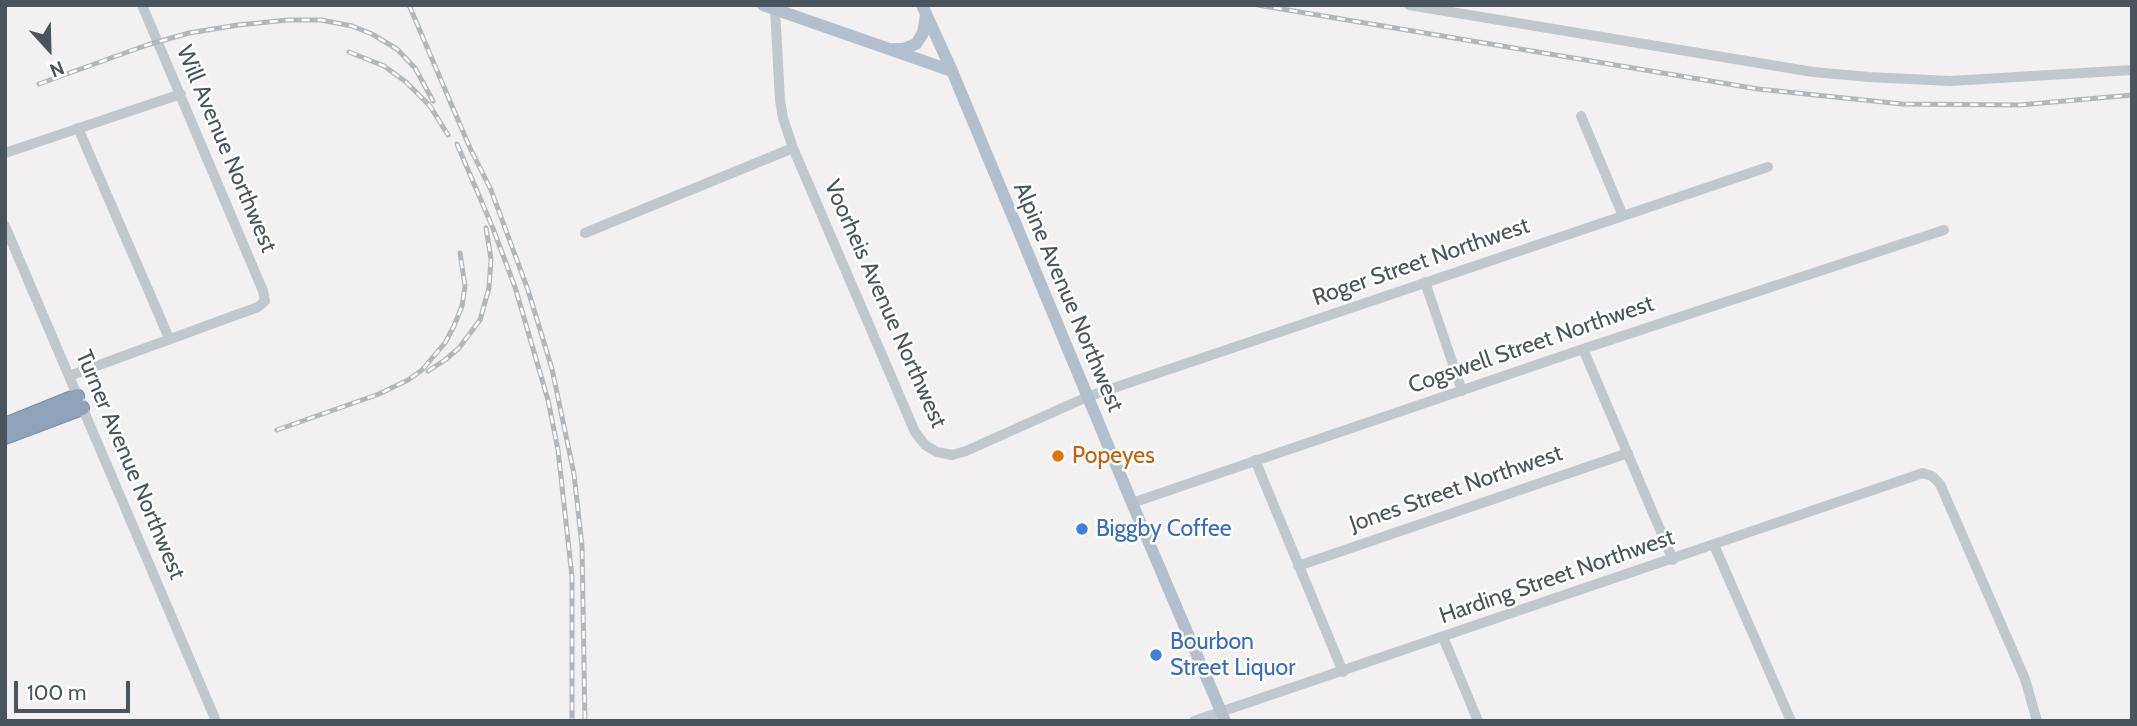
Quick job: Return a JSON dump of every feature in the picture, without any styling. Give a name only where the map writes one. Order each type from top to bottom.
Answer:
[{"type":"highway","points":[[5,425],[79,402]]},
{"type":"highway","points":[[5,437],[79,402]]},
{"type":"main road","points":[[769,7],[952,71]]},
{"type":"main road","points":[[887,49],[903,49],[916,44],[923,33],[924,10]]},
{"type":"main road","name":"Alpine Avenue Northwest","points":[[924,10],[1223,716]]},
{"type":"street","name":"Will Avenue Northwest","points":[[142,5],[265,301],[258,307],[169,338]]},
{"type":"street","points":[[1409,5],[1813,72],[1950,80],[2132,70]]},
{"type":"street","name":"Voorheis Avenue Northwest","points":[[769,7],[783,118],[793,148],[915,432],[925,445],[937,452],[952,455],[966,451],[1087,397]]},
{"type":"street","points":[[5,153],[181,94]]},
{"type":"street","points":[[1581,116],[1623,216]]},
{"type":"street","points":[[69,376],[169,338],[78,128]]},
{"type":"street","points":[[585,233],[793,148]]},
{"type":"street","name":"Roger Street Northwest","points":[[1087,397],[1768,167]]},
{"type":"street","name":"Turner Avenue Northwest","points":[[5,226],[216,721]]},
{"type":"street","name":"Cogswell Street Northwest","points":[[1132,503],[1583,349],[1944,230]]},
{"type":"street","points":[[1425,282],[1462,391]]},
{"type":"street","points":[[1583,349],[1673,560]]},
{"type":"street","name":"Jones Street Northwest","points":[[1298,566],[1628,453]]},
{"type":"street","points":[[1255,460],[1343,672]]},
{"type":"street","name":"Harding Street Northwest","points":[[1194,721],[1223,716],[1443,637],[1923,474],[1932,476],[1940,484],[2025,679],[2037,721]]},
{"type":"street","points":[[1714,545],[1791,721]]},
{"type":"street","points":[[1443,637],[1478,721]]},
{"type":"railway","points":[[409,5],[470,148],[491,190],[528,290],[552,369],[574,474],[582,546],[585,721]]},
{"type":"railway","points":[[1258,5],[1758,89],[1902,104],[2020,105],[2132,95]]},
{"type":"railway","points":[[39,84],[147,45],[189,33],[288,20],[321,20],[352,26],[397,49],[415,68],[433,101]]},
{"type":"railway","points":[[349,52],[384,66],[406,82],[430,106],[448,135]]},
{"type":"railway","points":[[457,144],[515,287],[548,400],[558,450],[572,577],[572,721]]},
{"type":"railway","points":[[428,371],[459,348],[480,320],[489,288],[491,259],[486,228]]},
{"type":"railway","points":[[277,430],[379,394],[422,370],[445,343],[462,306],[465,286],[460,253]]},
{"type":"place","name":"Popeyes","points":[[1058,456]]},
{"type":"place","name":"Biggby Coffee","points":[[1082,529]]},
{"type":"place","name":"Bourbon Street Liquor","points":[[1156,655]]}]
